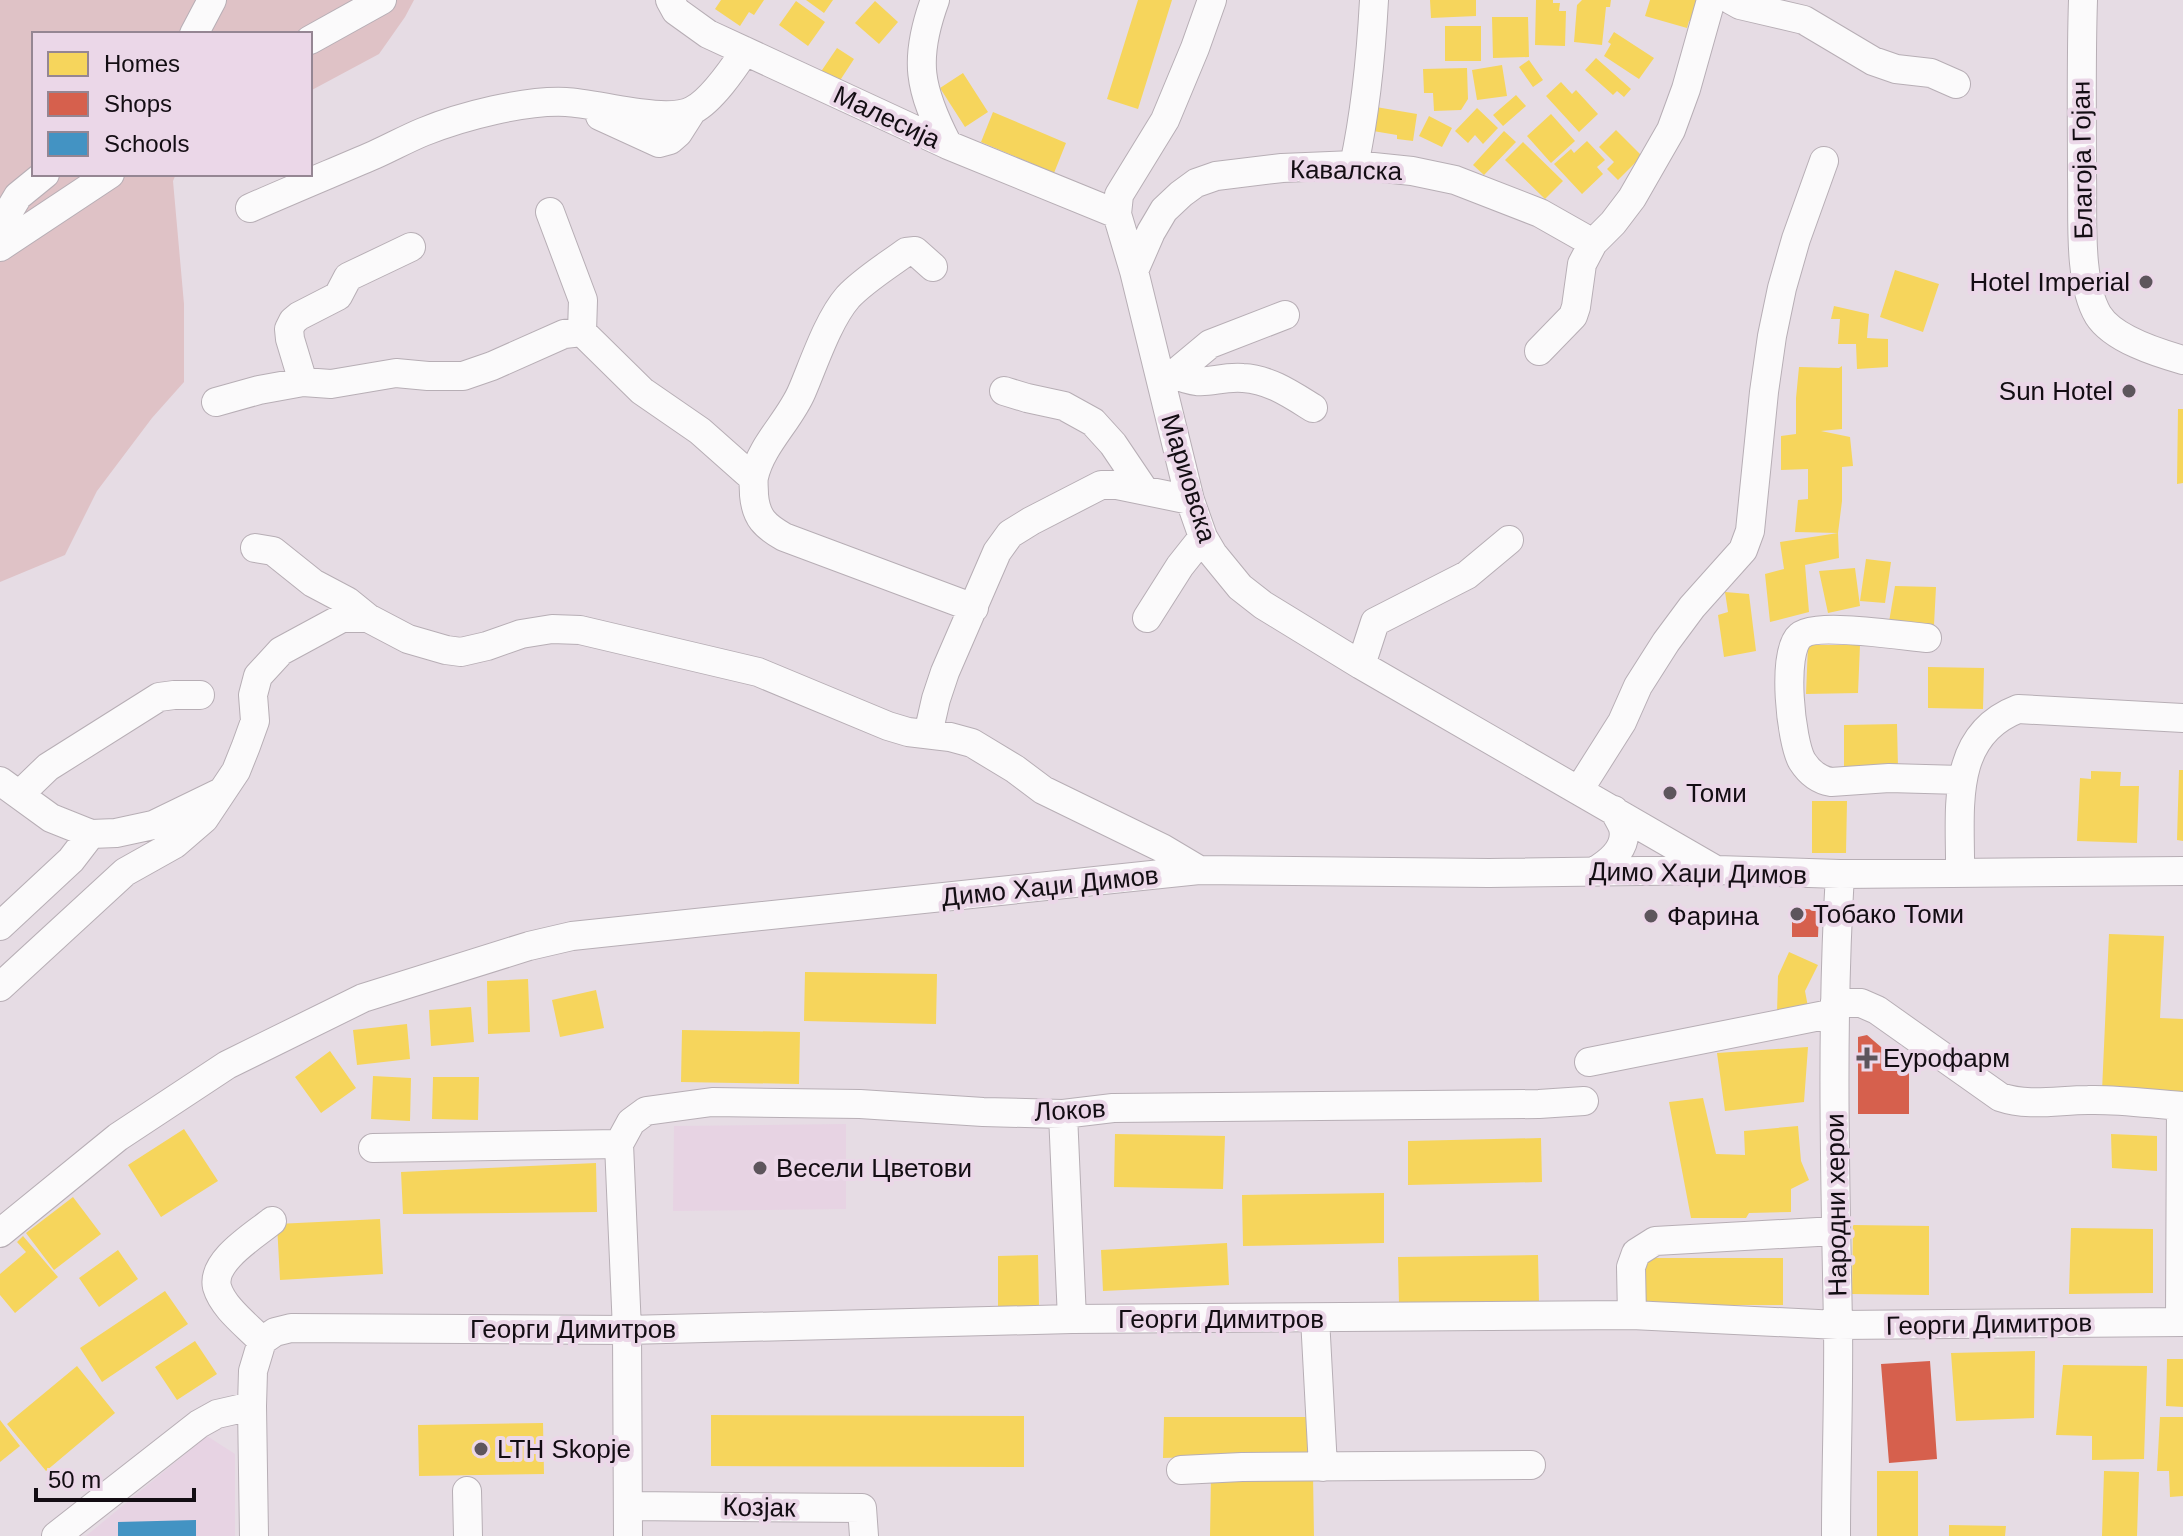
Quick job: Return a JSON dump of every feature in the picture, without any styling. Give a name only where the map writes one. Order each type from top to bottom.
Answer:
[{"type":"street","points":[[195,32],[212,0]]},
{"type":"street","points":[[312,39],[382,0]]},
{"type":"street","name":"Малесија","points":[[670,0],[676,11],[708,34],[948,145],[1117,214]]},
{"type":"street","points":[[935,0],[921,48],[922,84],[933,116],[948,145]]},
{"type":"street","points":[[1117,214],[1119,195],[1165,120],[1212,0]]},
{"type":"street","points":[[1354,165],[1364,119],[1374,0]]},
{"type":"street","points":[[1539,351],[1573,316],[1582,264],[1593,243],[1632,198],[1671,130],[1711,0]]},
{"type":"street","points":[[1731,0],[1740,5],[1804,20],[1873,61],[1896,69],[1931,73],[1956,84]]},
{"type":"street","name":"Благоја Гојан","points":[[2083,0],[2083,250],[2088,285],[2099,317],[2116,332],[2155,352],[2183,360]]},
{"type":"street","points":[[250,208],[425,131],[475,115],[541,103],[566,102],[658,114],[692,111],[726,79],[745,51]]},
{"type":"street","points":[[1579,790],[1622,722],[1638,686],[1666,642],[1692,607],[1743,550],[1750,531],[1772,336],[1796,239],[1824,161]]},
{"type":"street","name":"Кавалска","points":[[1134,271],[1164,210],[1196,183],[1216,176],[1282,168],[1354,165],[1412,171],[1455,180],[1540,213],[1593,243]]},
{"type":"street","points":[[0,226],[18,196],[43,176]]},
{"type":"street","points":[[0,247],[107,176]]},
{"type":"street","points":[[550,212],[583,300],[582,332],[642,391],[700,431],[753,478]]},
{"type":"street","name":"Мариовска","points":[[1117,214],[1167,377],[1190,500],[1203,537],[1225,572],[1263,605],[1361,665],[1717,870]]},
{"type":"street","points":[[303,382],[290,339],[289,329],[293,321],[338,296],[348,277],[411,247]]},
{"type":"street","points":[[933,267],[915,251],[906,252],[849,296],[840,307],[801,395],[761,459],[753,478],[755,505],[759,518],[766,526],[784,537],[974,608]]},
{"type":"street","points":[[1167,377],[1210,344],[1285,315]]},
{"type":"street","points":[[216,402],[303,382],[331,384],[396,373],[463,376],[564,334],[582,332]]},
{"type":"street","points":[[1167,377],[1210,382],[1243,378],[1281,388],[1313,408]]},
{"type":"street","points":[[1004,391],[1064,406],[1093,422],[1113,444],[1144,490]]},
{"type":"street","points":[[928,734],[945,672],[997,552],[1010,534],[1101,485],[1117,485],[1190,500]]},
{"type":"street","points":[[1147,618],[1180,566],[1203,537]]},
{"type":"street","points":[[1361,665],[1375,622],[1467,575],[1509,540]]},
{"type":"street","points":[[255,548],[273,551],[313,583],[347,601],[368,618],[408,639],[446,650],[461,652],[531,632],[580,630],[758,672],[888,726],[972,743],[1043,790],[1162,848],[1199,870]]},
{"type":"street","points":[[0,987],[125,872],[175,844],[204,819],[236,771],[255,721],[253,695],[258,676],[281,651],[342,618],[368,618]]},
{"type":"street","points":[[1927,638],[1844,630],[1810,631],[1799,636],[1791,653],[1793,729],[1801,759],[1823,781],[1889,778],[1961,780]]},
{"type":"street","points":[[200,695],[159,697],[48,767],[10,787],[51,818],[91,834],[116,833],[153,825],[225,790]]},
{"type":"street","points":[[1960,873],[1961,780],[1971,749],[1990,725],[2003,715],[2018,709],[2183,718]]},
{"type":"street","points":[[1595,871],[1613,859],[1621,847],[1624,830],[1614,810]]},
{"type":"street","points":[[0,926],[71,860],[91,834]]},
{"type":"street","name":"Димо Хаџи Димов","points":[[0,1233],[118,1137],[227,1065],[363,998],[529,946],[572,936],[1199,870],[1473,873],[1717,870],[1840,874],[2183,871]]},
{"type":"street","name":"Народни херои","points":[[1836,1536],[1835,955],[1840,874]]},
{"type":"street","points":[[1589,1062],[1861,1003],[1877,1010],[2000,1097],[2012,1101],[2090,1100],[2182,1106],[2182,1322]]},
{"type":"street","name":"Локов","points":[[619,1144],[631,1122],[646,1111],[712,1102],[860,1104],[1063,1114],[1113,1108],[1584,1101]]},
{"type":"street","points":[[1063,1114],[1072,1319]]},
{"type":"street","points":[[373,1148],[619,1144],[627,1330],[628,1536]]},
{"type":"street","points":[[254,1536],[253,1371],[262,1341],[231,1309],[216,1283],[221,1265],[272,1221]]},
{"type":"street","points":[[1632,1315],[1631,1267],[1636,1253],[1655,1241],[1835,1231]]},
{"type":"street","name":"Георги Димитров","points":[[262,1341],[275,1332],[291,1328],[627,1330],[1072,1319],[1632,1315],[1838,1325],[2182,1322]]},
{"type":"street","points":[[1315,1318],[1323,1467]]},
{"type":"street","points":[[56,1536],[199,1424],[217,1414],[252,1406]]},
{"type":"street","points":[[1181,1470],[1531,1465]]},
{"type":"street","points":[[467,1491],[468,1536]]},
{"type":"street","name":"Козјак","points":[[628,1506],[862,1508],[864,1536]]},
{"type":"shaded area","points":[[0,0],[414,0],[379,54],[312,90],[312,32],[32,32],[32,176],[175,176],[173,181],[184,304],[184,382],[152,418],[97,491],[65,555],[0,582]]},
{"type":"shaded area","name":"Весели Цветови","points":[[846,1124],[846,1209],[673,1211],[674,1126]]},
{"type":"shaded area","points":[[207,1436],[235,1454],[235,1536],[86,1536]]},
{"type":"building: Homes","points":[[721,0],[764,0],[754,15],[749,12],[740,26],[715,9]]},
{"type":"building: Homes","points":[[806,0],[833,0],[824,13]]},
{"type":"building: Homes","points":[[1138,0],[1172,0],[1138,109],[1107,99]]},
{"type":"building: Homes","points":[[1430,0],[1476,0],[1476,16],[1431,18]]},
{"type":"building: Homes","points":[[1536,0],[1553,0],[1553,3],[1560,3],[1559,11],[1566,11],[1565,46],[1535,45]]},
{"type":"building: Homes","points":[[1582,0],[1611,0],[1610,7],[1606,7],[1602,45],[1574,42],[1577,5]]},
{"type":"building: Homes","points":[[1650,0],[1701,0],[1694,23],[1689,21],[1687,28],[1645,16]]},
{"type":"building: Homes","points":[[796,1],[825,22],[808,46],[779,25]]},
{"type":"building: Homes","points":[[875,1],[898,22],[879,44],[855,23]]},
{"type":"building: Homes","points":[[1492,17],[1528,17],[1529,57],[1493,58]]},
{"type":"building: Homes","points":[[1445,26],[1481,26],[1481,61],[1445,61]]},
{"type":"building: Homes","points":[[1614,32],[1654,58],[1639,79],[1604,56]]},
{"type":"building: Homes","points":[[837,48],[854,59],[837,85],[820,73]]},
{"type":"building: Homes","points":[[1596,58],[1631,89],[1624,97],[1617,91],[1613,95],[1585,70]]},
{"type":"building: Homes","points":[[1529,60],[1543,80],[1533,87],[1519,67]]},
{"type":"building: Homes","points":[[1502,65],[1507,96],[1477,100],[1472,70]]},
{"type":"building: Homes","points":[[1467,68],[1468,99],[1461,110],[1434,111],[1433,93],[1424,93],[1423,69]]},
{"type":"building: Homes","points":[[963,73],[988,112],[965,127],[940,88]]},
{"type":"building: Homes","points":[[1561,82],[1572,94],[1576,90],[1598,114],[1579,132],[1546,96]]},
{"type":"building: Homes","points":[[1516,95],[1526,106],[1503,126],[1493,115]]},
{"type":"building: Homes","points":[[1376,107],[1417,114],[1413,141],[1373,131]]},
{"type":"building: Homes","points":[[1477,108],[1498,128],[1483,144],[1475,135],[1468,143],[1455,131]]},
{"type":"building: Homes","points":[[993,112],[1066,143],[1054,173],[981,142]]},
{"type":"building: Homes","points":[[1551,114],[1575,141],[1551,163],[1527,136]]},
{"type":"building: Homes","points":[[1429,116],[1452,128],[1442,147],[1419,136]]},
{"type":"building: Homes","points":[[1616,130],[1642,156],[1618,180],[1607,169],[1614,162],[1599,147]]},
{"type":"building: Homes","points":[[1504,131],[1516,142],[1484,175],[1473,165]]},
{"type":"building: Homes","points":[[1587,141],[1605,160],[1597,167],[1603,174],[1582,194],[1554,164],[1571,149],[1574,153]]},
{"type":"building: Homes","points":[[1523,142],[1563,181],[1545,199],[1505,160]]},
{"type":"building: Homes","points":[[1895,270],[1939,284],[1923,332],[1880,317]]},
{"type":"building: Homes","points":[[1834,306],[1869,314],[1867,338],[1888,339],[1888,367],[1857,369],[1856,344],[1838,344],[1840,319],[1831,319]]},
{"type":"building: Homes","points":[[1842,366],[1842,429],[1821,431],[1850,437],[1853,466],[1842,467],[1838,533],[1795,532],[1798,500],[1808,499],[1808,469],[1781,470],[1781,436],[1796,434],[1799,367]]},
{"type":"building: Homes","points":[[2178,409],[2183,409],[2183,483],[2177,484]]},
{"type":"building: Homes","points":[[1838,533],[1839,558],[1805,565],[1809,612],[1770,622],[1765,574],[1784,569],[1780,542]]},
{"type":"building: Homes","points":[[1866,559],[1891,562],[1885,603],[1860,601]]},
{"type":"building: Homes","points":[[1855,568],[1860,606],[1828,613],[1819,571]]},
{"type":"building: Homes","points":[[1895,586],[1936,587],[1934,625],[1889,622]]},
{"type":"building: Homes","points":[[1725,592],[1749,594],[1756,651],[1724,657],[1718,615],[1728,612]]},
{"type":"building: Homes","points":[[1808,645],[1860,645],[1858,693],[1806,694]]},
{"type":"building: Homes","points":[[1928,667],[1984,668],[1983,709],[1928,708]]},
{"type":"building: Homes","points":[[1897,724],[1898,768],[1844,770],[1844,725]]},
{"type":"building: Homes","points":[[2179,770],[2183,770],[2183,841],[2177,840]]},
{"type":"building: Homes","points":[[2091,771],[2121,772],[2120,786],[2139,786],[2137,843],[2077,841],[2080,778],[2091,779]]},
{"type":"building: Homes","points":[[1812,801],[1847,801],[1846,853],[1812,853]]},
{"type":"building: Homes","points":[[2109,934],[2164,936],[2160,1018],[2183,1019],[2183,1094],[2102,1091]]},
{"type":"building: Homes","points":[[1789,952],[1818,965],[1805,991],[1808,1007],[1777,1013],[1778,976]]},
{"type":"building: Homes","points":[[805,972],[937,974],[936,1024],[804,1021]]},
{"type":"building: Homes","points":[[528,979],[530,1032],[488,1034],[487,981]]},
{"type":"building: Homes","points":[[596,990],[604,1028],[560,1037],[552,1000]]},
{"type":"building: Homes","points":[[471,1007],[474,1042],[431,1046],[429,1010]]},
{"type":"building: Homes","points":[[407,1024],[410,1059],[357,1065],[353,1030]]},
{"type":"building: Homes","points":[[682,1030],[800,1032],[799,1084],[681,1082]]},
{"type":"building: Homes","points":[[1808,1047],[1804,1102],[1725,1111],[1717,1053]]},
{"type":"building: Homes","points":[[330,1051],[356,1088],[321,1113],[295,1077]]},
{"type":"building: Homes","points":[[373,1076],[411,1078],[410,1121],[371,1119]]},
{"type":"building: Homes","points":[[433,1077],[479,1077],[478,1120],[432,1119]]},
{"type":"building: Homes","points":[[1703,1098],[1716,1154],[1745,1155],[1744,1131],[1798,1126],[1801,1161],[1809,1180],[1791,1189],[1791,1212],[1749,1213],[1746,1218],[1691,1218],[1669,1102]]},
{"type":"building: Homes","points":[[184,1129],[218,1181],[161,1217],[128,1165]]},
{"type":"building: Homes","points":[[1115,1134],[1225,1136],[1223,1189],[1114,1187]]},
{"type":"building: Homes","points":[[2111,1134],[2157,1136],[2157,1171],[2112,1168]]},
{"type":"building: Homes","points":[[1541,1138],[1542,1182],[1408,1185],[1408,1141]]},
{"type":"building: Homes","points":[[596,1163],[597,1212],[403,1214],[401,1172]]},
{"type":"building: Homes","points":[[1384,1193],[1384,1243],[1243,1246],[1242,1195]]},
{"type":"building: Homes","points":[[73,1197],[101,1234],[54,1270],[26,1233]]},
{"type":"building: Homes","points":[[380,1219],[383,1274],[280,1280],[277,1224]]},
{"type":"building: Homes","points":[[1853,1225],[1929,1226],[1929,1295],[1852,1294]]},
{"type":"building: Homes","points":[[2071,1228],[2153,1229],[2153,1293],[2069,1294]]},
{"type":"building: Homes","points":[[23,1236],[58,1277],[15,1313],[0,1295],[0,1274],[26,1252],[17,1242]]},
{"type":"building: Homes","points":[[1227,1243],[1229,1285],[1103,1291],[1101,1250]]},
{"type":"building: Homes","points":[[118,1250],[138,1279],[99,1307],[79,1278]]},
{"type":"building: Homes","points":[[1038,1255],[1039,1306],[998,1306],[998,1256]]},
{"type":"building: Homes","points":[[1538,1255],[1539,1302],[1399,1304],[1398,1257]]},
{"type":"building: Homes","points":[[1642,1258],[1783,1258],[1783,1305],[1642,1305]]},
{"type":"building: Homes","points":[[165,1291],[188,1324],[102,1382],[80,1348]]},
{"type":"building: Homes","points":[[195,1341],[217,1374],[177,1400],[155,1367]]},
{"type":"building: Homes","points":[[2035,1351],[2034,1418],[1956,1421],[1951,1353]]},
{"type":"building: Homes","points":[[2167,1359],[2183,1359],[2183,1407],[2166,1406]]},
{"type":"building: Homes","points":[[2063,1365],[2147,1366],[2144,1459],[2092,1460],[2092,1436],[2056,1435]]},
{"type":"building: Homes","points":[[77,1366],[115,1413],[46,1471],[7,1424]]},
{"type":"building: Homes","points":[[711,1415],[1024,1416],[1024,1467],[711,1466]]},
{"type":"building: Homes","points":[[1164,1417],[1319,1417],[1321,1453],[1163,1458]]},
{"type":"building: Homes","points":[[2160,1417],[2183,1417],[2183,1496],[2170,1497],[2169,1471],[2157,1471]]},
{"type":"building: Homes","points":[[0,1420],[20,1446],[0,1462]]},
{"type":"building: Homes","name":"LTH Skopje","points":[[543,1423],[544,1474],[419,1476],[418,1425]]},
{"type":"building: Homes","points":[[1877,1471],[1918,1471],[1918,1536],[1877,1536]]},
{"type":"building: Homes","points":[[2104,1471],[2139,1472],[2137,1536],[2102,1536]]},
{"type":"building: Homes","points":[[1313,1474],[1314,1536],[1210,1536],[1211,1476]]},
{"type":"building: Homes","points":[[1949,1525],[2006,1526],[2005,1536],[1949,1536]]},
{"type":"building: Shops","points":[[1792,908],[1819,910],[1818,937],[1792,937]]},
{"type":"building: Shops","points":[[1867,1035],[1909,1071],[1909,1114],[1858,1114],[1858,1037]]},
{"type":"building: Shops","points":[[1930,1361],[1937,1459],[1889,1463],[1881,1364]]},
{"type":"building: Schools","points":[[196,1520],[196,1536],[118,1536],[118,1522]]},
{"type":"place","name":"Hotel Imperial","points":[[2146,282]]},
{"type":"place","name":"Sun Hotel","points":[[2129,391]]},
{"type":"place","name":"Томи","points":[[1670,793]]},
{"type":"place","name":"Тобако Томи","points":[[1797,914]]},
{"type":"place","name":"Фарина","points":[[1651,916]]},
{"type":"place","name":"Еурофарм","points":[[1867,1058]]},
{"type":"place","name":"Весели Цветови","points":[[760,1168]]},
{"type":"place","name":"LTH Skopje","points":[[481,1449]]}]
